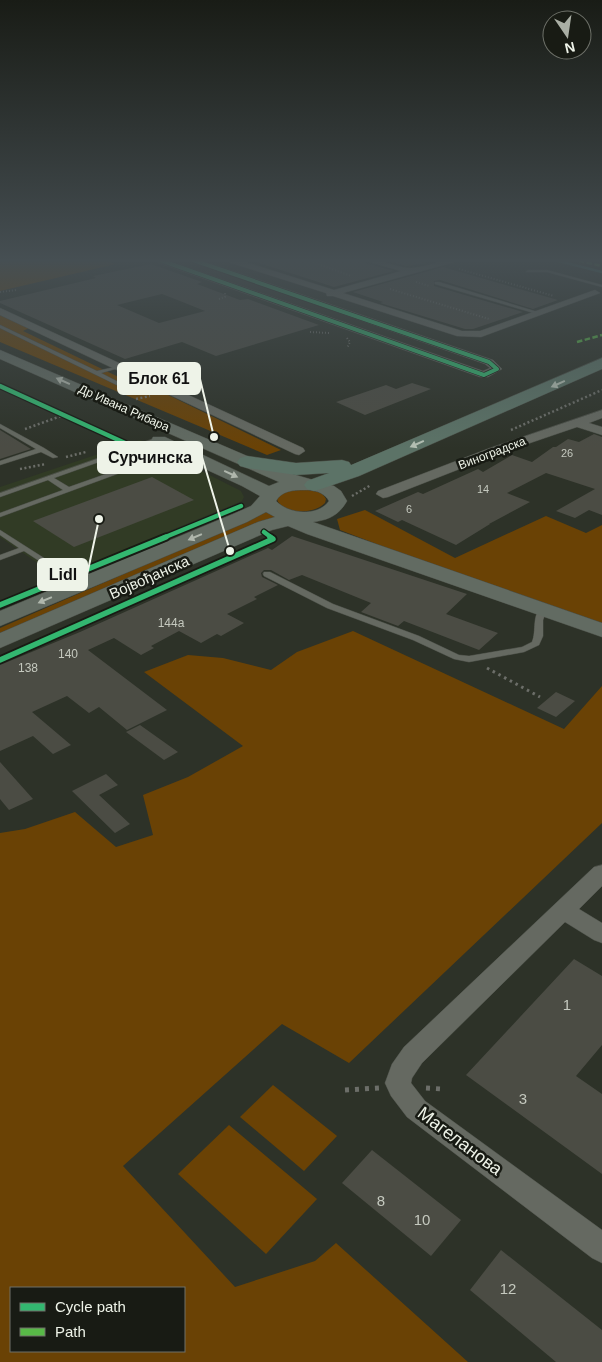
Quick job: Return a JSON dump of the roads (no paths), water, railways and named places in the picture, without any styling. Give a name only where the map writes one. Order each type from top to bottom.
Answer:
[{"type":"highway","points":[[309,485],[333,480],[552,387],[602,363]]},
{"type":"highway","points":[[331,506],[352,488],[602,380]]},
{"type":"highway","points":[[247,462],[305,469],[340,466],[388,457]]},
{"type":"main road","name":"Др Ивана Рибара","points":[[0,354],[247,462],[309,485],[329,490],[331,506]]},
{"type":"main road","name":"Др Ивана Рибара","points":[[0,369],[248,482],[292,516]]},
{"type":"main road","points":[[292,516],[283,487],[309,485]]},
{"type":"main road","points":[[292,516],[321,522],[331,506]]},
{"type":"main road","name":"Војвођанска","points":[[0,619],[256,510],[292,516]]},
{"type":"main road","points":[[246,534],[279,530],[292,516]]},
{"type":"main road","points":[[292,516],[602,630]]},
{"type":"main road","name":"Војвођанска","points":[[0,641],[246,534],[292,516]]},
{"type":"street","points":[[24,323],[299,451]]},
{"type":"street","points":[[336,323],[484,375],[497,368],[489,362],[374,323]]},
{"type":"street","points":[[425,323],[461,334],[481,334],[513,323]]},
{"type":"street","name":"Виноградска","points":[[382,494],[467,464],[494,451],[602,414]]},
{"type":"street","points":[[578,423],[602,431]]},
{"type":"street","name":"Магеланова","points":[[602,873],[414,1055],[399,1074],[399,1087],[416,1109],[602,1248]]},
{"type":"street","points":[[563,910],[602,934]]},
{"type":"lane","points":[[0,326],[131,390]]},
{"type":"lane","points":[[96,373],[117,367]]},
{"type":"lane","points":[[0,426],[55,457]]},
{"type":"lane","points":[[0,495],[156,440]]},
{"type":"lane","points":[[0,463],[42,449]]},
{"type":"lane","points":[[0,515],[156,458]]},
{"type":"lane","points":[[49,478],[69,490]]},
{"type":"lane","points":[[0,533],[66,574]]},
{"type":"lane","points":[[0,558],[25,548]]},
{"type":"lane","points":[[267,574],[338,609],[416,638],[457,657],[475,659],[524,648],[536,643],[539,636],[539,620],[543,609]]},
{"type":"place","name":"Блок 61","points":[[214,437]]},
{"type":"place","name":"Lidl","points":[[99,519]]},
{"type":"place","name":"Сурчинска","points":[[230,551]]}]
